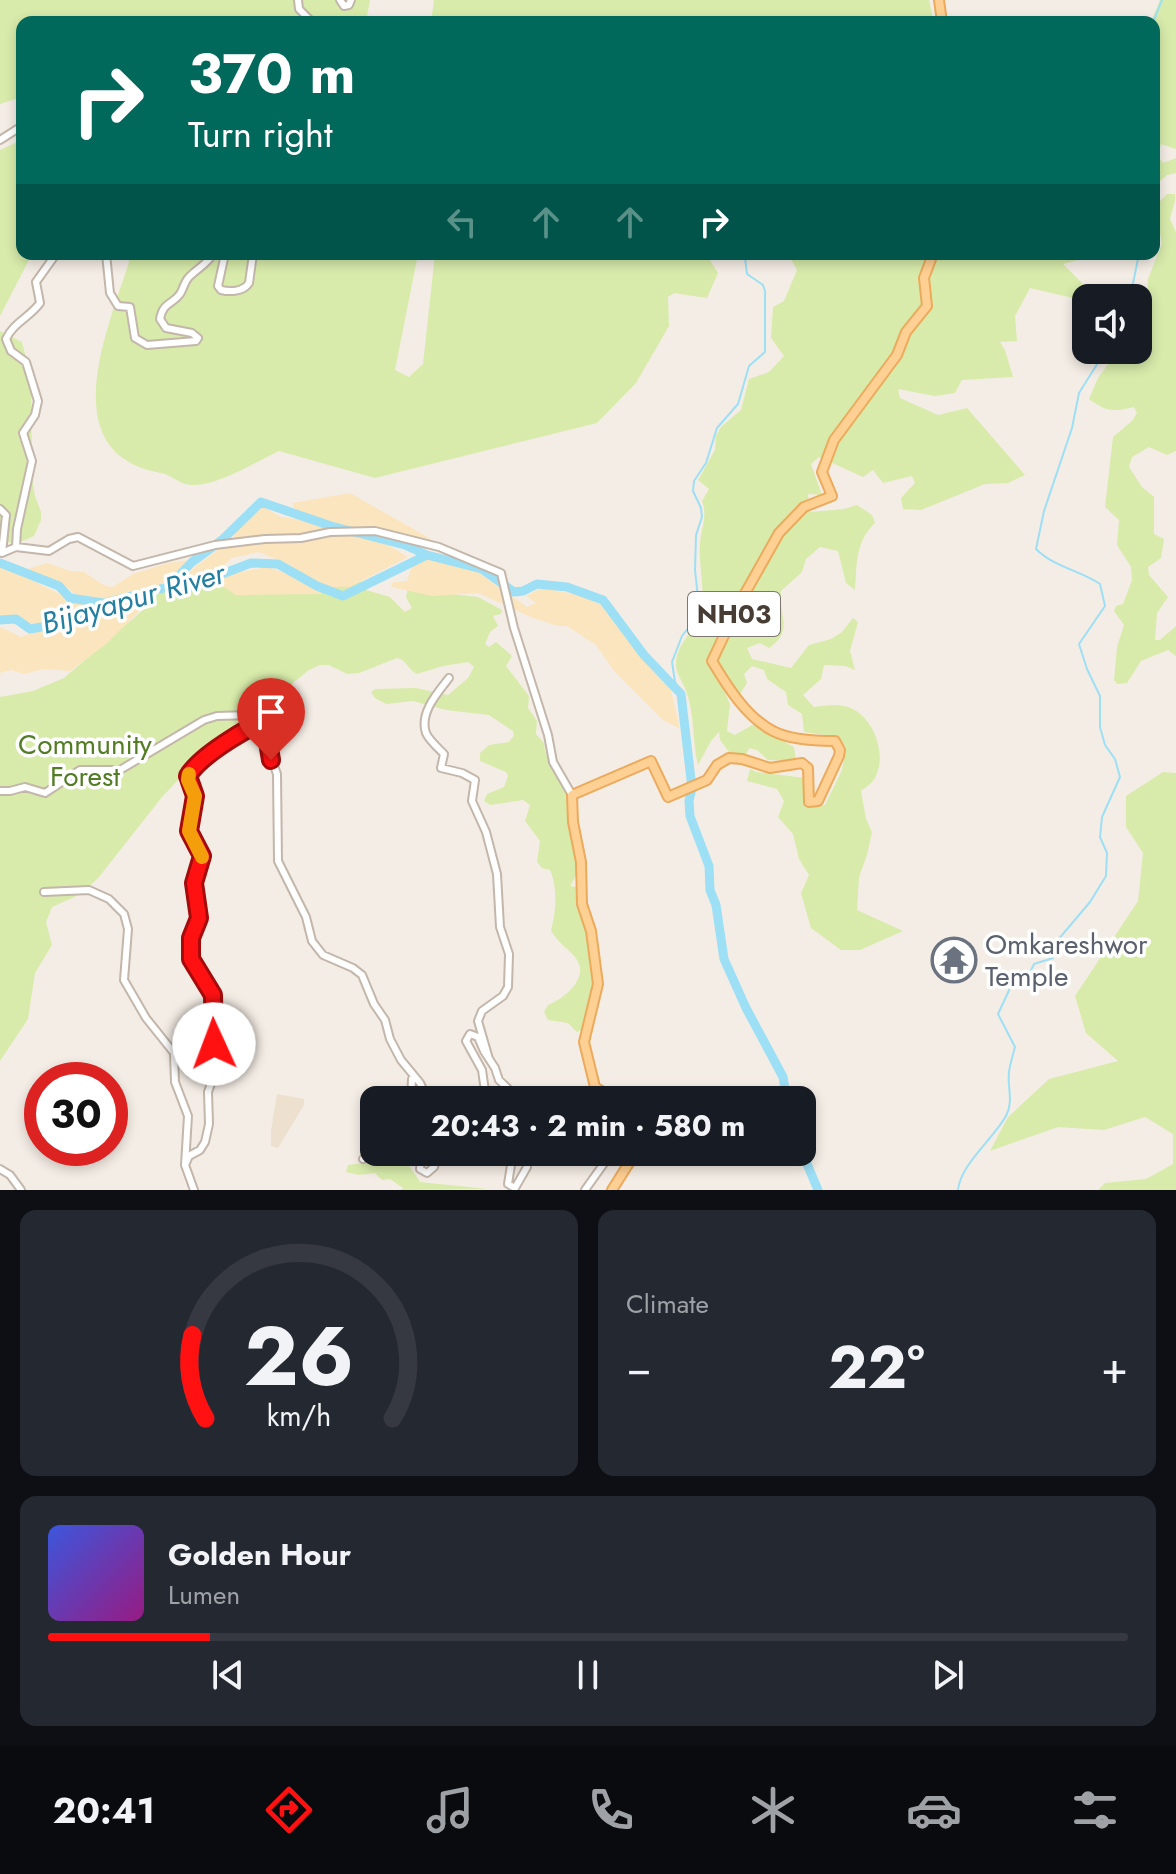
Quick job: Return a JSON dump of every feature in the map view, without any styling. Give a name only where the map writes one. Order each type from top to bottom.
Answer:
[{"type":"main road","name":"NH03","points":[[572,795],[651,761],[668,797],[704,783],[717,765],[729,758],[770,768],[802,763],[808,768],[809,802],[818,801],[839,756],[840,750],[835,741],[815,741],[774,732],[749,711],[712,661],[739,604],[779,533],[804,507],[832,496],[822,472],[834,440],[897,355],[906,332],[927,306],[924,278],[931,260]]},
{"type":"main road","points":[[572,795],[573,822],[581,862],[582,904],[591,931],[598,984],[584,1046],[595,1086]]},
{"type":"main road","points":[[612,1190],[627,1166]]},
{"type":"street","points":[[340,0],[344,6],[349,5],[351,0]]},
{"type":"street","points":[[16,547],[32,461],[23,433],[35,415],[38,401],[26,362],[11,351],[6,339],[11,329],[35,311],[40,303],[36,282],[52,260]]},
{"type":"street","points":[[107,260],[112,298],[118,306],[130,307],[135,338],[147,345],[196,341],[198,338],[192,333],[166,328],[160,319],[161,313],[179,295],[186,280],[209,260]]},
{"type":"street","points":[[224,260],[218,286],[221,290],[234,291],[249,283],[252,260]]},
{"type":"street","points":[[0,509],[6,515],[2,553],[16,547],[49,551],[78,537],[133,566],[229,543],[301,538],[330,532],[375,531],[439,547],[492,567],[501,573],[553,762],[572,795]]},
{"type":"street","points":[[449,678],[431,701],[425,722],[427,733],[444,754],[441,768],[475,780],[472,801],[486,832],[497,874],[500,927],[509,954],[508,987],[503,996],[482,1011],[478,1021],[489,1059]]},
{"type":"street","points":[[0,791],[25,787],[45,793],[80,770],[120,770],[204,720],[217,716],[239,717],[271,706],[283,709],[267,747],[277,774],[280,868],[306,917],[312,941],[323,955],[362,975],[401,1060],[422,1086]]},
{"type":"street","points":[[185,1165],[189,1156],[200,1150],[205,1142],[209,1124],[208,1092],[217,1067],[212,1024],[213,995],[191,959],[191,938],[199,918],[194,883],[202,856],[189,831],[195,796],[188,776],[221,745],[268,717],[282,715]]},
{"type":"street","points":[[44,892],[89,890],[109,899],[124,914],[128,929],[124,980],[146,1018],[174,1053],[175,1082],[188,1116],[185,1165],[194,1190]]},
{"type":"street","points":[[484,1086],[479,1061],[466,1041],[470,1034],[478,1037],[499,1080],[505,1086]]},
{"type":"street","points":[[412,1086],[412,1079],[416,1079]]},
{"type":"street","points":[[420,1166],[427,1173],[434,1166]]},
{"type":"street","points":[[511,1166],[508,1184],[515,1188],[527,1166]]},
{"type":"street","points":[[585,1190],[602,1166]]},
{"type":"street","points":[[0,1169],[10,1175],[21,1190]]},
{"type":"shaded area","points":[[277,1094],[304,1099],[304,1105],[278,1148],[271,1146]]},
{"type":"green space","points":[[0,0],[370,0],[367,16],[16,16],[16,99],[0,104]]},
{"type":"green space","points":[[434,0],[929,0],[933,16],[432,16]]},
{"type":"green space","points":[[1160,0],[1176,0],[1176,149],[1161,144],[1160,148],[1160,16],[1153,16]]},
{"type":"green space","points":[[16,143],[16,260],[29,260],[0,316],[0,150]]},
{"type":"green space","points":[[1176,158],[1176,173],[1160,181],[1160,159],[1163,163]]},
{"type":"green space","points":[[1167,194],[1175,194],[1170,219],[1176,232],[1176,451],[1167,455],[1149,447],[1132,457],[1129,467],[1142,487],[1154,497],[1154,534],[1164,539],[1161,558],[1148,567],[1149,575],[1168,597],[1157,613],[1155,640],[1160,640],[1176,626],[1176,656],[1168,650],[1141,661],[1127,683],[1117,684],[1114,680],[1117,647],[1124,625],[1114,611],[1116,606],[1123,604],[1132,580],[1131,567],[1117,545],[1119,520],[1105,507],[1113,437],[1137,413],[1134,407],[1110,410],[1089,399],[1108,364],[1152,364],[1152,284],[1148,284],[1148,279],[1156,260],[1160,260],[1160,201]]},
{"type":"green space","points":[[417,260],[395,370],[409,377],[423,364],[434,260],[710,260],[718,273],[707,298],[674,293],[668,297],[669,326],[636,383],[597,423],[375,478],[279,451],[226,477],[189,485],[127,461],[107,441],[97,416],[96,386],[101,353],[129,262]]},
{"type":"green space","points":[[791,260],[1077,260],[1063,264],[1083,284],[1072,284],[1072,298],[1030,288],[1015,316],[1017,341],[1000,342],[1013,377],[962,380],[955,393],[935,396],[898,389],[900,398],[938,415],[967,408],[1025,475],[1008,483],[985,484],[921,510],[903,509],[901,498],[915,483],[912,476],[883,483],[873,470],[863,477],[819,457],[811,464],[822,495],[808,494],[810,512],[857,505],[872,515],[875,523],[860,546],[855,590],[846,583],[838,551],[820,547],[806,559],[802,572],[781,591],[784,623],[777,641],[769,648],[760,643],[747,648],[752,659],[791,668],[809,645],[831,639],[842,632],[853,618],[858,622],[850,651],[855,670],[824,665],[821,679],[803,695],[814,707],[829,705],[853,709],[861,714],[877,739],[878,769],[875,778],[861,791],[866,819],[872,832],[859,877],[857,910],[903,931],[860,950],[841,950],[811,928],[801,893],[809,875],[799,859],[793,834],[778,817],[784,801],[777,789],[747,781],[750,769],[806,778],[804,799],[808,807],[825,805],[842,770],[846,747],[839,737],[804,732],[802,714],[788,705],[786,692],[767,679],[764,670],[752,666],[744,674],[747,683],[740,694],[733,684],[722,686],[730,704],[727,731],[735,735],[754,724],[759,726],[794,747],[796,761],[768,760],[757,750],[749,748],[746,755],[732,756],[720,740],[719,732],[698,765],[689,700],[676,666],[679,650],[701,610],[702,501],[709,489],[698,480],[715,450],[716,436],[721,427],[741,410],[749,379],[769,372],[784,356],[771,338],[773,307],[784,301],[797,270]]},
{"type":"green space","points":[[0,331],[22,342],[31,378],[32,478],[41,520],[34,536],[18,543],[0,542]]},
{"type":"green space","name":"Community Forest","points":[[204,578],[210,584],[216,582],[250,589],[361,582],[366,590],[390,597],[405,612],[412,608],[406,597],[408,589],[478,597],[502,610],[501,614],[493,616],[498,626],[490,632],[485,644],[489,647],[496,642],[512,656],[506,666],[529,696],[528,708],[537,721],[536,734],[544,743],[545,751],[568,793],[578,872],[570,886],[577,887],[579,891],[595,979],[585,1028],[577,1032],[568,1023],[548,1020],[544,1012],[548,1005],[573,987],[580,967],[551,930],[555,908],[554,884],[550,870],[542,868],[537,862],[540,841],[525,821],[530,805],[523,800],[490,805],[484,801],[487,794],[504,787],[508,776],[506,772],[480,761],[480,753],[489,745],[509,742],[513,731],[489,715],[446,710],[413,701],[386,704],[375,698],[371,692],[375,689],[416,688],[448,695],[468,678],[474,667],[468,662],[417,674],[397,658],[359,673],[347,674],[329,665],[309,670],[259,710],[264,714],[259,721],[224,740],[185,773],[162,797],[99,877],[81,894],[52,907],[46,922],[52,945],[35,973],[28,1019],[0,1061],[0,697],[33,691],[64,678],[143,610],[165,586],[176,581],[191,582]]},
{"type":"green space","points":[[1163,772],[1176,773],[1176,1190],[1098,1190],[1105,1183],[1146,1179],[1173,1164],[1173,1134],[1145,1117],[1104,1130],[1058,1127],[990,1151],[1008,1117],[1049,1079],[1118,1061],[1086,1033],[1075,996],[1138,901],[1143,853],[1126,827],[1126,796]]},
{"type":"green space","points":[[348,1165],[408,1166],[420,1182],[488,1189],[401,1190],[403,1188],[390,1179],[382,1180],[375,1173],[359,1175],[346,1172]]},
{"type":"sand","points":[[350,493],[431,539],[333,525],[295,510],[292,503]]},
{"type":"sand","points":[[262,506],[281,517],[303,520],[384,543],[408,557],[350,587],[321,587],[288,564],[259,552],[232,558],[217,571],[191,582],[182,581],[196,566],[232,540],[239,526]]},
{"type":"sand","points":[[454,555],[527,607],[536,603],[526,596],[541,588],[580,595],[602,605],[671,690],[680,729],[663,720],[614,671],[596,645],[567,626],[533,618],[478,593],[432,596],[391,587],[393,582],[407,581],[413,564]]},
{"type":"sand","points":[[190,560],[162,584],[104,601],[74,594],[67,587],[28,569],[47,563],[84,572],[105,586],[113,587],[133,574]]},
{"type":"sand","points":[[0,567],[68,598],[91,605],[47,625],[31,625],[0,617]]},
{"type":"sand","points":[[268,567],[288,574],[323,594],[236,595],[216,582],[234,573]]},
{"type":"sand","points":[[165,586],[105,645],[70,671],[44,669],[24,674],[11,670],[0,673],[0,627],[21,637],[36,631],[65,628],[88,616],[147,597]]},
{"type":"waterway","points":[[1155,16],[1162,0]]},
{"type":"waterway","points":[[681,694],[675,682],[672,662],[682,636],[693,622],[699,607],[695,570],[696,535],[702,517],[693,491],[694,481],[706,463],[717,428],[738,404],[749,366],[765,352],[765,291],[763,285],[747,274],[745,260]]},
{"type":"waterway","points":[[1133,284],[1138,260]]},
{"type":"waterway","points":[[958,1190],[965,1171],[1008,1110],[1009,1072],[1015,1047],[998,1014],[1012,984],[1027,979],[1034,964],[1053,958],[1057,941],[1090,902],[1106,876],[1107,853],[1100,837],[1102,817],[1120,777],[1115,759],[1105,745],[1100,727],[1100,696],[1079,644],[1105,606],[1100,584],[1051,560],[1036,549],[1044,511],[1072,428],[1079,393],[1097,364]]},
{"type":"waterway","points":[[168,587],[261,502],[331,526],[405,545],[427,555]]},
{"type":"waterway","name":"Bijayapur River","points":[[0,620],[16,619],[30,629],[59,624],[104,603],[168,587],[188,587],[251,563],[278,564],[317,586],[343,596],[427,555],[482,569],[514,592],[537,584],[567,587],[603,600],[644,655],[681,694],[692,788],[690,816],[709,866],[710,890],[716,905],[724,959],[783,1077],[785,1086]]},
{"type":"waterway","points":[[0,563],[59,586],[70,598],[103,603]]},
{"type":"waterway","name":"Bijayapur River","points":[[808,1166],[818,1190]]},
{"type":"slow traffic","points":[[189,774],[188,780],[195,796],[189,831],[202,857]]},
{"type":"place","name":"Omkareshwor Temple","points":[[954,960]]},
{"type":"route","points":[[214,1044],[213,995],[191,959],[191,938],[199,918],[193,892],[202,856],[189,831],[195,796],[188,776],[221,745],[268,717],[282,715],[268,742],[271,760]]}]
